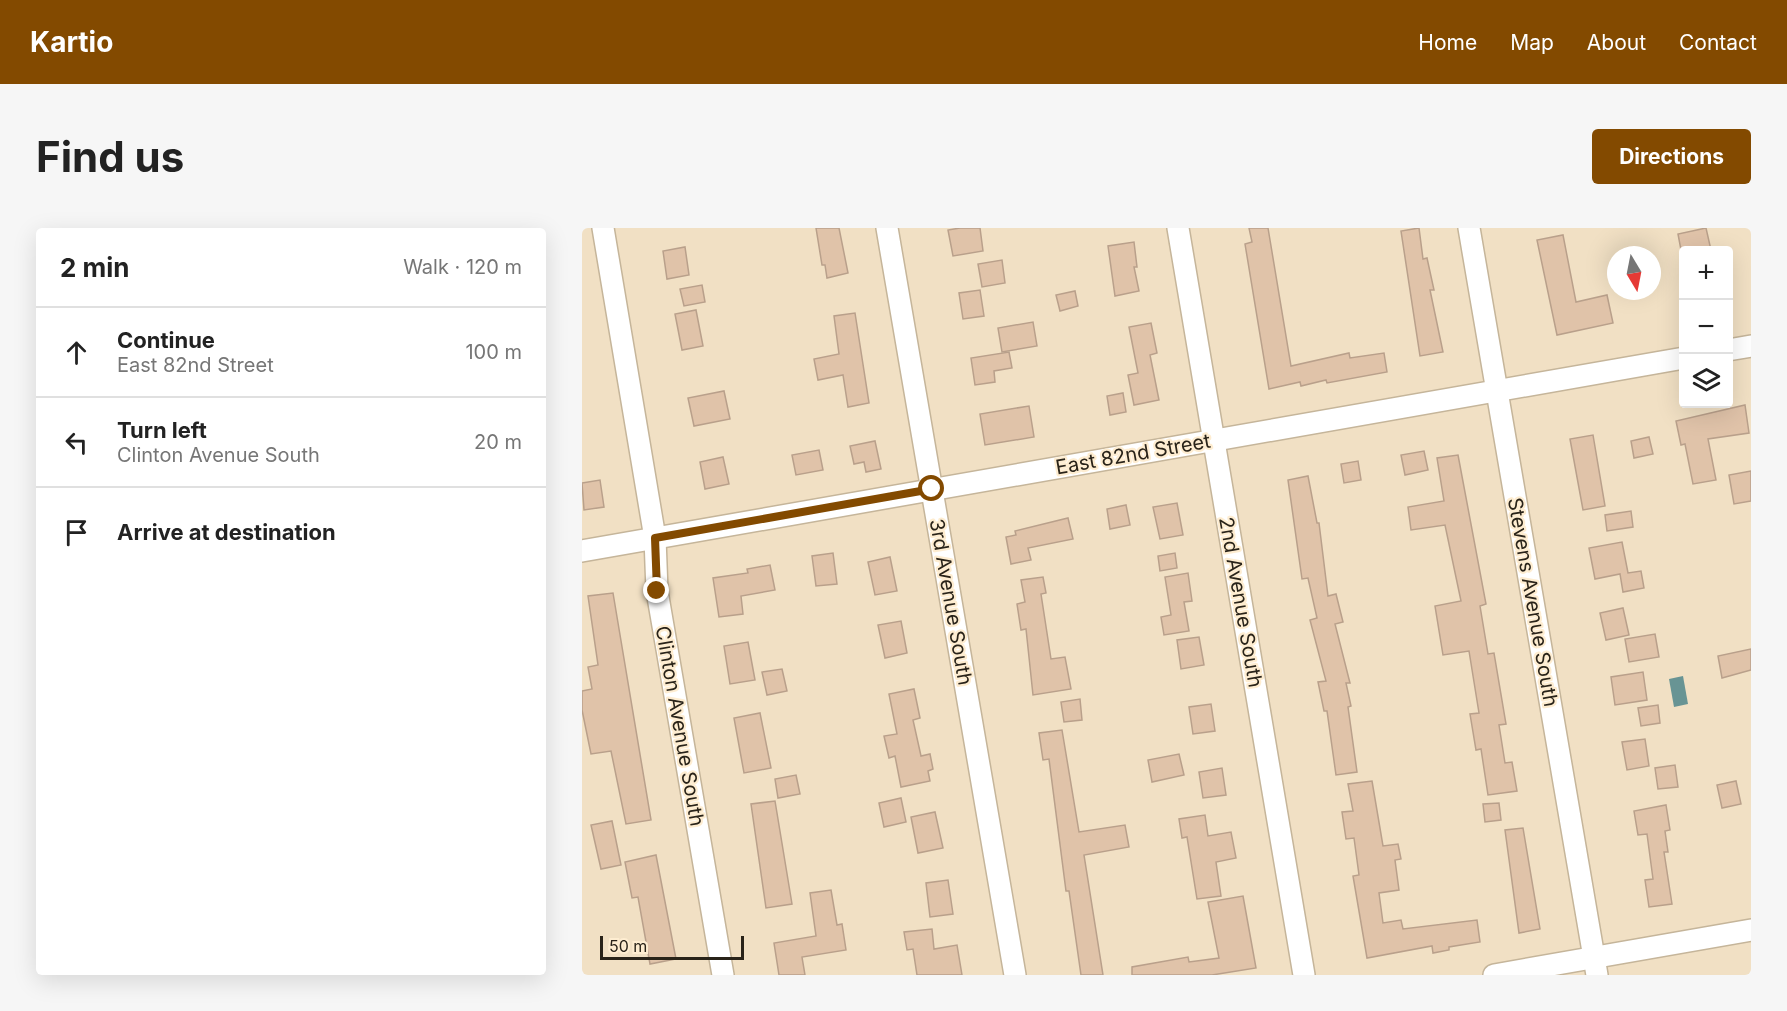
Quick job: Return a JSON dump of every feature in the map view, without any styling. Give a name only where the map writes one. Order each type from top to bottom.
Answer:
[{"type":"street","name":"Clinton Avenue South","points":[[603,228],[655,538],[657,591],[723,975]]},
{"type":"street","name":"3rd Avenue South","points":[[887,228],[1015,975]]},
{"type":"street","name":"2nd Avenue South","points":[[1178,228],[1304,975]]},
{"type":"street","name":"Stevens Avenue South","points":[[1469,228],[1595,966]]},
{"type":"street","points":[[1733,349],[1751,346]]},
{"type":"street","name":"East 82nd Street","points":[[582,551],[1679,359]]},
{"type":"street","points":[[1494,975],[1595,966],[1751,930]]},
{"type":"water","points":[[1683,676],[1688,704],[1674,707],[1669,679]]},
{"type":"building","points":[[816,228],[839,228],[848,273],[827,278],[825,265],[822,265]]},
{"type":"building","points":[[980,228],[983,251],[953,256],[948,230]]},
{"type":"building","points":[[1249,228],[1268,228],[1291,366],[1349,353],[1350,358],[1384,353],[1387,372],[1327,383],[1326,380],[1301,386],[1300,382],[1269,389],[1245,244],[1252,242]]},
{"type":"building","points":[[1419,228],[1423,259],[1427,258],[1434,290],[1430,290],[1443,352],[1420,356],[1401,231]]},
{"type":"building","points":[[1706,228],[1710,246],[1680,246],[1678,234]]},
{"type":"building","points":[[1563,235],[1576,302],[1607,295],[1613,323],[1557,335],[1537,240]]},
{"type":"building","points":[[1134,242],[1137,267],[1134,267],[1139,291],[1115,296],[1108,246]]},
{"type":"building","points":[[685,247],[689,275],[667,279],[663,251]]},
{"type":"building","points":[[1002,260],[1005,283],[982,287],[978,264]]},
{"type":"building","points":[[702,285],[705,302],[684,306],[680,289]]},
{"type":"building","points":[[980,290],[984,316],[963,319],[959,293]]},
{"type":"building","points":[[1075,291],[1078,306],[1060,311],[1056,295]]},
{"type":"building","points":[[696,310],[703,346],[682,350],[675,314]]},
{"type":"building","points":[[855,313],[869,403],[848,407],[843,375],[818,380],[814,359],[839,354],[834,316]]},
{"type":"building","points":[[1033,322],[1037,346],[1002,352],[998,328]]},
{"type":"building","points":[[1151,323],[1157,353],[1150,355],[1159,400],[1134,405],[1128,375],[1138,373],[1129,327]]},
{"type":"building","points":[[1009,352],[1012,368],[994,371],[995,382],[975,385],[971,358]]},
{"type":"building","points":[[724,391],[730,419],[694,426],[688,398]]},
{"type":"building","points":[[1123,393],[1126,412],[1110,415],[1107,396]]},
{"type":"building","points":[[1745,405],[1749,433],[1708,439],[1716,480],[1693,484],[1685,444],[1681,445],[1676,421]]},
{"type":"building","points":[[1029,406],[1034,437],[985,445],[980,414]]},
{"type":"building","points":[[1593,435],[1605,506],[1583,510],[1570,439]]},
{"type":"building","points":[[1649,437],[1653,454],[1634,458],[1631,441]]},
{"type":"building","points":[[875,441],[881,469],[866,472],[864,462],[854,464],[850,446]]},
{"type":"building","points":[[819,450],[823,470],[796,475],[792,455]]},
{"type":"building","points":[[1424,451],[1428,470],[1405,475],[1401,455]]},
{"type":"building","points":[[1458,455],[1486,604],[1480,606],[1488,654],[1494,653],[1506,724],[1499,725],[1505,763],[1512,762],[1517,791],[1488,795],[1481,749],[1476,750],[1470,714],[1479,713],[1469,651],[1443,655],[1435,606],[1461,601],[1445,525],[1411,530],[1408,507],[1444,501],[1437,458]]},
{"type":"building","points":[[723,457],[729,484],[705,489],[700,462]]},
{"type":"building","points":[[1358,461],[1361,480],[1344,483],[1341,464]]},
{"type":"building","points":[[1751,471],[1751,501],[1734,504],[1729,475]]},
{"type":"building","points":[[1308,476],[1317,523],[1319,523],[1328,596],[1336,594],[1343,622],[1335,624],[1350,683],[1346,683],[1351,706],[1348,707],[1357,772],[1336,775],[1327,711],[1324,711],[1318,682],[1326,681],[1310,620],[1317,618],[1308,578],[1302,579],[1288,480]]},
{"type":"building","points":[[600,480],[604,507],[584,510],[582,483]]},
{"type":"building","points":[[1177,503],[1183,535],[1160,539],[1153,507]]},
{"type":"building","points":[[1126,505],[1130,525],[1110,529],[1107,509]]},
{"type":"building","points":[[1631,511],[1633,527],[1607,531],[1605,515]]},
{"type":"building","points":[[1068,518],[1073,539],[1028,548],[1031,560],[1011,564],[1006,537],[1016,535],[1015,531]]},
{"type":"building","points":[[1622,542],[1628,573],[1641,571],[1644,588],[1623,592],[1620,574],[1595,579],[1589,548]]},
{"type":"building","points":[[833,553],[837,584],[816,586],[812,556]]},
{"type":"building","points":[[1175,553],[1177,568],[1160,571],[1158,556]]},
{"type":"building","points":[[890,557],[897,591],[875,595],[868,562]]},
{"type":"building","points":[[770,565],[775,590],[741,596],[743,614],[719,617],[713,578],[748,573],[747,569]]},
{"type":"building","points":[[1188,573],[1192,601],[1184,602],[1189,631],[1164,635],[1161,617],[1171,615],[1165,577]]},
{"type":"building","points":[[1043,577],[1046,593],[1041,594],[1051,659],[1065,657],[1071,689],[1033,695],[1026,629],[1021,630],[1017,604],[1025,602],[1021,580]]},
{"type":"building","points":[[613,593],[651,820],[626,824],[611,751],[591,754],[582,710],[582,691],[592,689],[588,667],[598,665],[588,596]]},
{"type":"building","points":[[1623,608],[1629,635],[1606,640],[1600,613]]},
{"type":"building","points":[[901,621],[907,653],[885,658],[878,625]]},
{"type":"building","points":[[1655,634],[1659,657],[1629,662],[1625,639]]},
{"type":"building","points":[[1199,637],[1204,665],[1181,669],[1177,640]]},
{"type":"building","points":[[748,642],[755,680],[730,684],[724,646]]},
{"type":"building","points":[[1751,649],[1751,670],[1722,678],[1718,656]]},
{"type":"building","points":[[782,669],[787,691],[767,695],[762,672]]},
{"type":"building","points":[[1643,672],[1647,700],[1615,705],[1611,677]]},
{"type":"building","points":[[914,689],[920,718],[913,720],[921,756],[930,754],[933,769],[928,771],[930,781],[901,787],[895,756],[889,758],[884,736],[897,734],[889,694]]},
{"type":"building","points":[[1080,699],[1082,720],[1064,722],[1061,702]]},
{"type":"building","points":[[1211,704],[1215,731],[1193,734],[1189,707]]},
{"type":"building","points":[[1658,705],[1660,723],[1641,726],[1638,708]]},
{"type":"building","points":[[760,713],[771,768],[744,773],[734,718]]},
{"type":"building","points":[[1062,730],[1079,832],[1125,825],[1129,847],[1084,855],[1103,975],[1081,975],[1069,891],[1066,891],[1049,759],[1043,760],[1039,733]]},
{"type":"building","points":[[1645,739],[1649,766],[1627,770],[1622,742]]},
{"type":"building","points":[[1179,754],[1184,775],[1152,782],[1148,760]]},
{"type":"building","points":[[1675,765],[1678,787],[1658,789],[1655,768]]},
{"type":"building","points":[[1222,768],[1226,795],[1203,798],[1199,772]]},
{"type":"building","points":[[796,775],[800,794],[778,798],[775,779]]},
{"type":"building","points":[[1372,781],[1383,846],[1398,844],[1401,859],[1395,860],[1399,890],[1379,893],[1383,923],[1401,920],[1403,929],[1477,920],[1480,942],[1449,947],[1449,950],[1433,953],[1432,946],[1367,958],[1353,876],[1359,875],[1354,838],[1346,839],[1342,812],[1353,811],[1348,784]]},
{"type":"building","points":[[1736,781],[1741,804],[1722,808],[1717,785]]},
{"type":"building","points":[[901,798],[906,822],[884,827],[879,803]]},
{"type":"building","points":[[775,801],[792,904],[766,908],[751,804]]},
{"type":"building","points":[[1499,803],[1501,820],[1485,822],[1483,804]]},
{"type":"building","points":[[1666,805],[1670,830],[1665,831],[1668,852],[1664,852],[1672,904],[1649,907],[1645,880],[1653,879],[1647,834],[1638,835],[1634,811]]},
{"type":"building","points":[[935,812],[943,848],[918,853],[911,817]]},
{"type":"building","points":[[1205,815],[1208,836],[1231,832],[1236,858],[1216,862],[1221,896],[1197,899],[1187,837],[1182,838],[1179,819]]},
{"type":"building","points":[[612,821],[621,865],[601,869],[591,825]]},
{"type":"building","points":[[1523,828],[1540,929],[1519,933],[1505,830]]},
{"type":"building","points":[[656,855],[676,959],[650,964],[638,897],[632,898],[625,862]]},
{"type":"building","points":[[948,880],[953,914],[930,917],[926,883]]},
{"type":"building","points":[[831,890],[837,925],[842,924],[846,950],[802,957],[805,975],[779,975],[774,943],[816,936],[810,893]]},
{"type":"building","points":[[1243,896],[1256,968],[1212,975],[1132,975],[1132,967],[1188,957],[1189,962],[1219,958],[1208,902]]},
{"type":"building","points":[[932,929],[934,949],[957,945],[962,975],[917,975],[913,949],[907,950],[904,932]]},
{"type":"route","points":[[657,591],[655,538],[932,489]]}]
